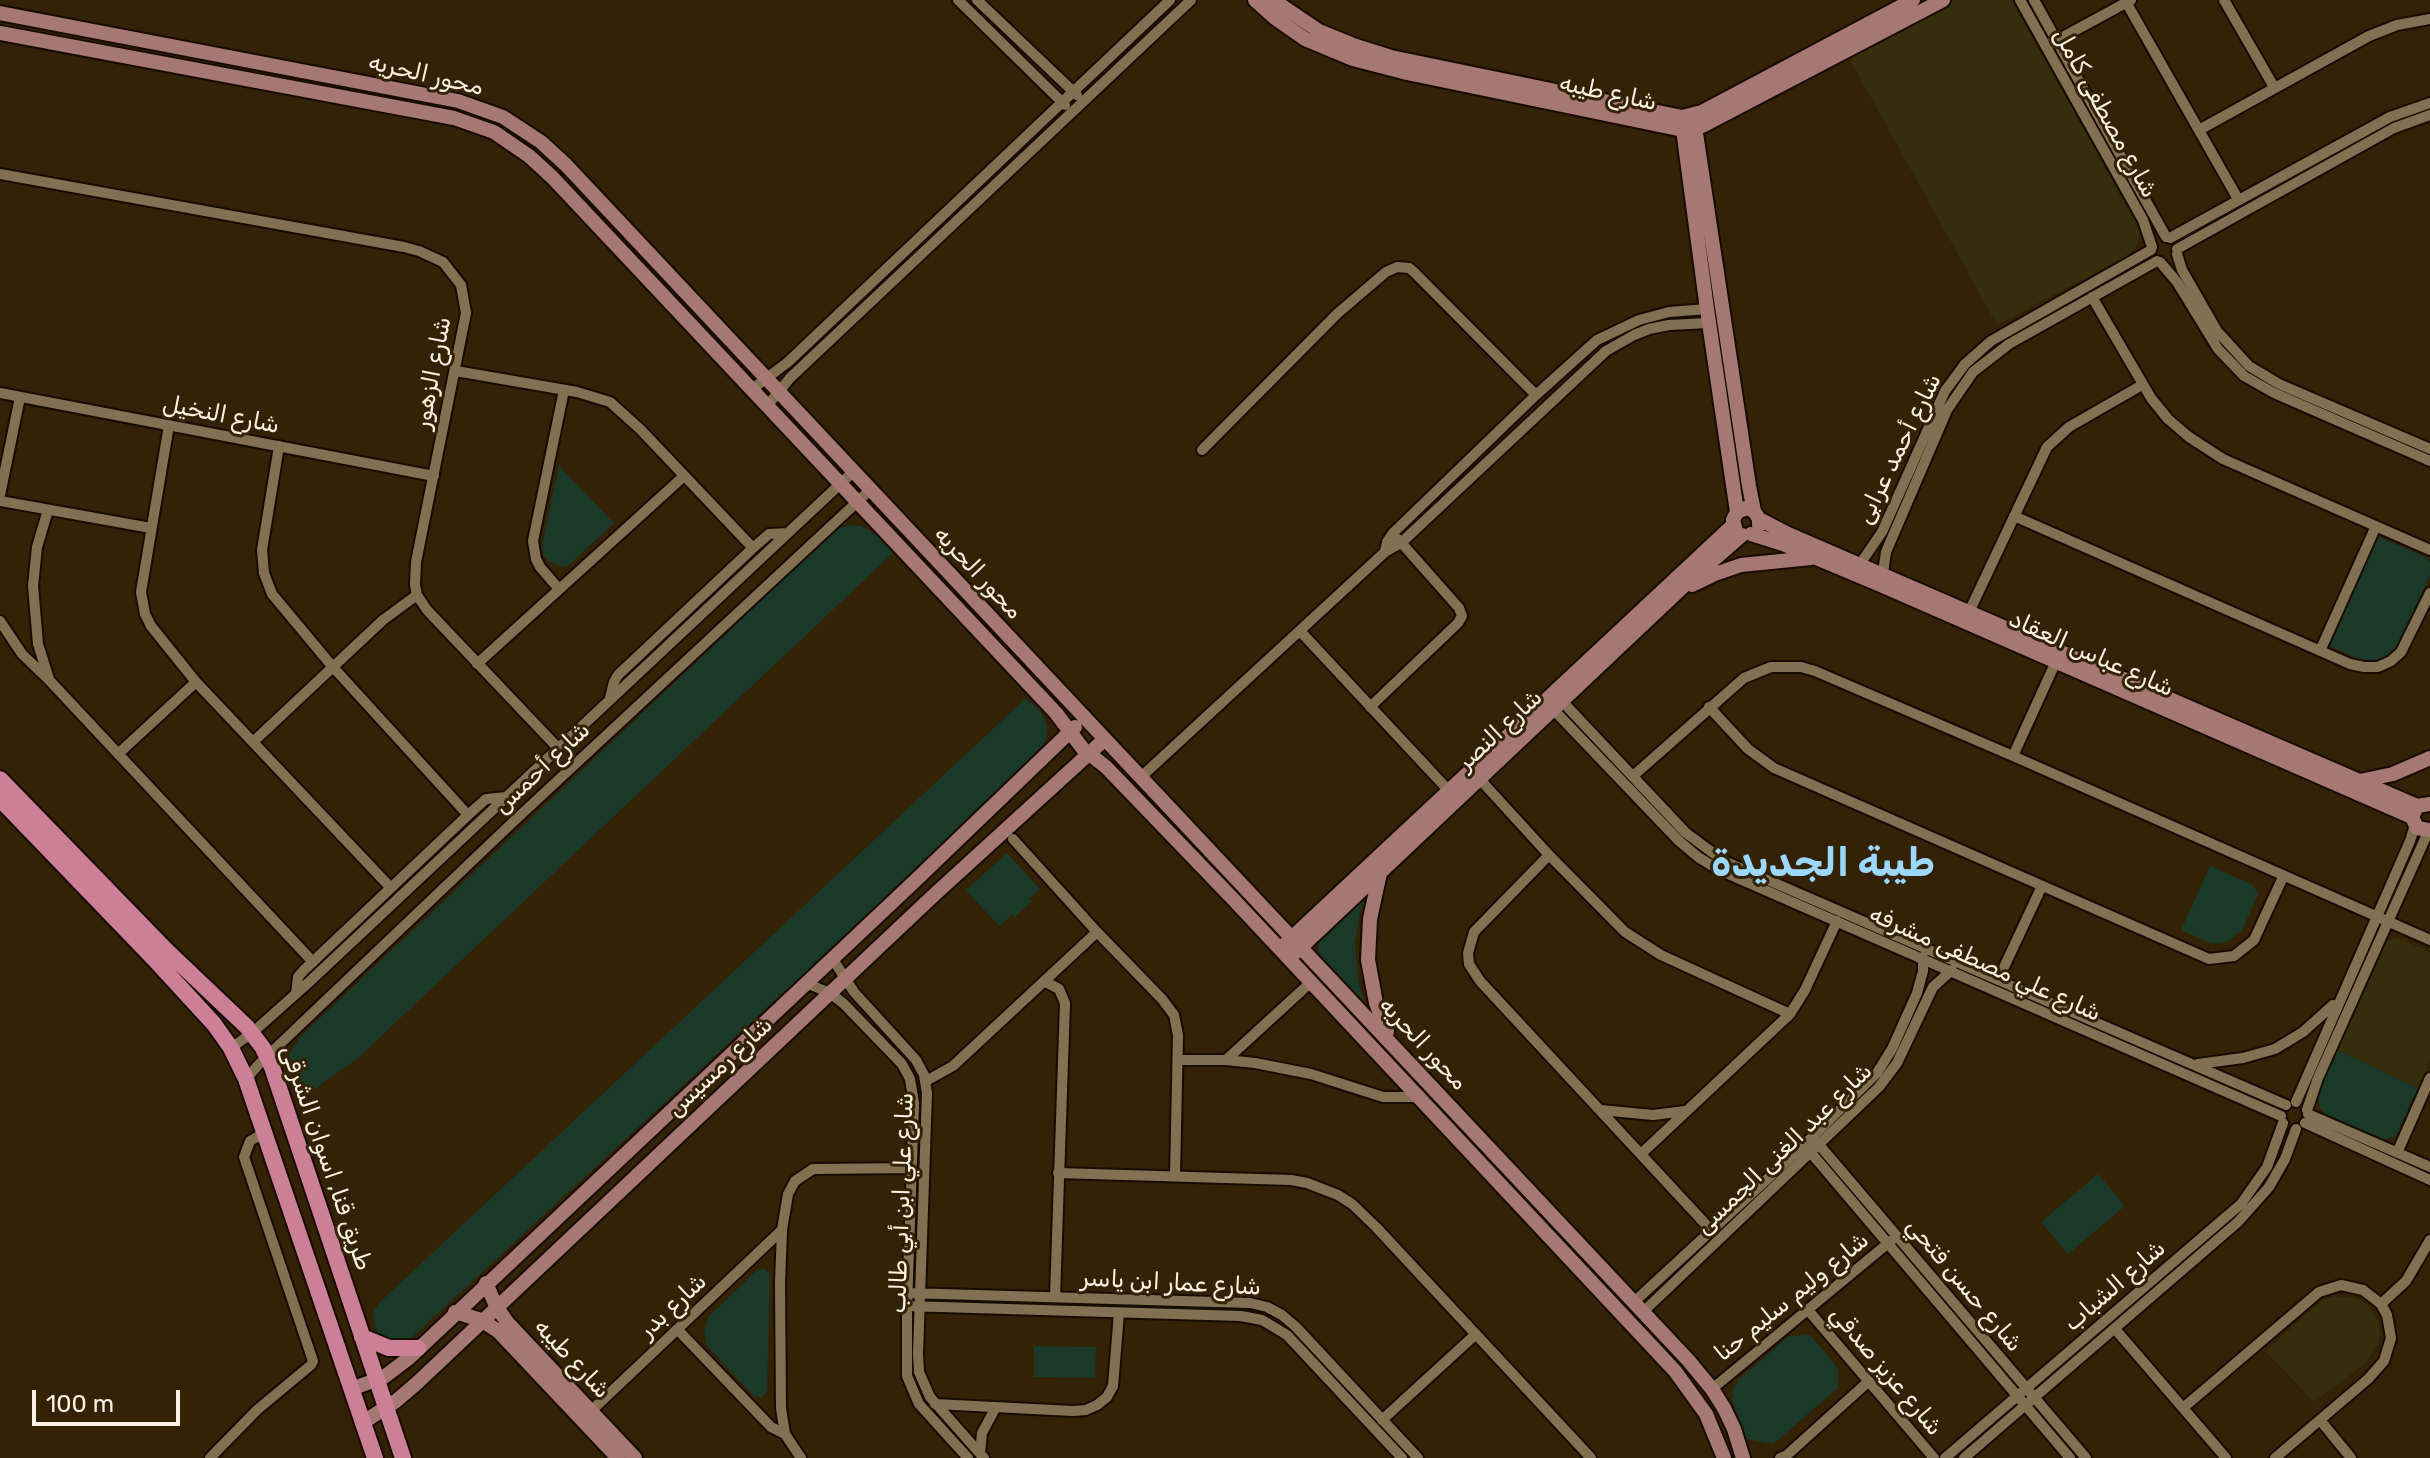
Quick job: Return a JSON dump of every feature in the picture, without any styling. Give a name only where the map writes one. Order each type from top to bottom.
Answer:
[{"type":"main road","name":"شارع طيبه","points":[[1255,0],[1305,39],[1353,59],[1407,73],[1688,123]]},
{"type":"main road","name":"شارع طيبه","points":[[1273,0],[1319,31],[1374,52],[1688,123]]},
{"type":"main road","points":[[1688,123],[1913,0]]},
{"type":"main road","points":[[1688,123],[1943,0]]},
{"type":"main road","name":"محور الحريه","points":[[0,13],[447,99],[503,117],[532,135],[566,165],[1639,1307],[1712,1389],[1734,1429],[1743,1458]]},
{"type":"main road","name":"محور الحريه","points":[[0,33],[454,118],[494,132],[521,149],[552,177],[1056,713],[1088,753],[1101,762],[1147,809],[1683,1381],[1712,1426],[1724,1458]]},
{"type":"main road","points":[[1688,123],[1708,316],[1741,526]]},
{"type":"main road","points":[[1688,123],[1749,486],[1757,515],[1758,528],[1741,526]]},
{"type":"main road","points":[[1741,526],[1746,508],[1757,515]]},
{"type":"main road","name":"شارع عباس العقاد","points":[[1757,515],[1857,569],[2423,814]]},
{"type":"main road","name":"شارع عباس العقاد","points":[[1741,526],[1815,558],[1857,569]]},
{"type":"main road","name":"شارع النصر","points":[[1554,701],[1677,592],[1741,526]]},
{"type":"main road","name":"شارع النصر","points":[[1284,954],[1741,526]]},
{"type":"main road","points":[[1677,592],[1741,565],[1815,558]]},
{"type":"main road","name":"شارع عباس العقاد","points":[[1882,580],[1969,612],[2058,657],[2360,781],[2423,814]]},
{"type":"main road","name":"شارع رمسيس","points":[[351,1389],[377,1381],[393,1371],[1085,718]]},
{"type":"main road","name":"شارع رمسيس","points":[[362,1423],[405,1393],[1105,739]]},
{"type":"main road","points":[[2360,781],[2393,774],[2430,758]]},
{"type":"main road","name":"طريق قنا, اسوان الشرقى","points":[[0,779],[156,940],[252,1033],[267,1055],[403,1458]]},
{"type":"main road","points":[[1147,809],[1160,797]]},
{"type":"main road","name":"طريق قنا, اسوان الشرقى","points":[[0,799],[157,962],[214,1024],[231,1048],[246,1079],[375,1458]]},
{"type":"main road","points":[[1375,868],[1368,960],[1376,1003],[1393,1043]]},
{"type":"main road","name":"شارع طيبه","points":[[486,1283],[507,1322],[635,1458]]},
{"type":"main road","name":"شارع طيبه","points":[[455,1312],[481,1320],[505,1338],[618,1458]]},
{"type":"main road","points":[[362,1337],[389,1348],[418,1348]]},
{"type":"street","points":[[958,0],[1072,113]]},
{"type":"street","points":[[977,0],[1084,101]]},
{"type":"street","points":[[751,390],[766,380],[1170,0]]},
{"type":"street","points":[[767,406],[777,392],[930,244],[1191,0]]},
{"type":"street","name":"شارع مصطفى كامل","points":[[2020,0],[2143,220],[2152,248]]},
{"type":"street","name":"شارع مصطفى كامل","points":[[2034,0],[2168,238]]},
{"type":"street","points":[[2224,0],[2274,87]]},
{"type":"street","points":[[2045,47],[2128,1],[2238,199]]},
{"type":"street","points":[[2199,130],[2369,36],[2397,25],[2430,19]]},
{"type":"street","points":[[2430,103],[2390,117],[2168,238],[2159,238],[2152,248],[2158,262],[2177,282],[2218,349],[2244,376],[2274,393],[2430,461]]},
{"type":"street","points":[[2158,262],[2170,262],[2177,251],[2246,209],[2394,128],[2430,115]]},
{"type":"street","name":"شارع الزهور","points":[[0,174],[404,247],[443,262],[453,273],[465,298],[464,327],[416,562],[417,595]]},
{"type":"street","points":[[2168,238],[2177,251],[2182,270],[2217,331],[2249,366],[2279,384],[2430,449]]},
{"type":"street","name":"شارع أحمد عرابى","points":[[1857,569],[1882,532],[1945,391],[1965,364],[1991,341],[2152,248]]},
{"type":"street","name":"شارع أحمد عرابى","points":[[1882,580],[1889,544],[1947,410],[1963,384],[1996,352],[2158,262]]},
{"type":"street","points":[[1202,450],[1338,313],[1386,272],[1397,267],[1409,268],[1414,272],[1536,395]]},
{"type":"street","points":[[2092,297],[2142,385],[2160,409],[2178,428],[2211,453],[2430,550]]},
{"type":"street","points":[[1385,552],[1393,533],[1585,350],[1611,332],[1654,316],[1708,316]]},
{"type":"street","points":[[1141,777],[1385,552],[1401,543],[1606,351],[1649,329],[1708,316]]},
{"type":"street","points":[[456,371],[600,398],[619,409],[753,548]]},
{"type":"street","points":[[1969,612],[2041,456],[2053,439],[2142,385]]},
{"type":"street","points":[[559,589],[540,567],[533,541],[564,390]]},
{"type":"street","name":"شارع النخيل","points":[[0,393],[434,476]]},
{"type":"street","points":[[20,397],[0,498],[48,510],[151,528]]},
{"type":"street","points":[[169,425],[141,592],[145,614],[156,635],[196,682],[391,888]]},
{"type":"street","points":[[279,446],[262,550],[267,584],[279,604],[332,666],[468,815]]},
{"type":"street","name":"شارع أحمس","points":[[231,1048],[296,994],[853,472]]},
{"type":"street","points":[[477,664],[684,476]]},
{"type":"street","name":"شارع أحمس","points":[[246,1079],[267,1055],[585,754],[870,490]]},
{"type":"street","points":[[48,510],[37,547],[33,586],[38,644],[50,681]]},
{"type":"street","points":[[2014,516],[2350,664],[2364,667],[2378,667],[2401,652],[2430,593]]},
{"type":"street","points":[[2320,651],[2376,526]]},
{"type":"street","points":[[609,700],[618,675],[753,548],[769,534],[788,533]]},
{"type":"street","points":[[1370,707],[1462,616],[1459,608],[1393,533]]},
{"type":"street","points":[[253,742],[383,620],[417,595],[427,610],[558,748]]},
{"type":"street","points":[[0,621],[22,654],[313,962]]},
{"type":"street","points":[[1300,631],[1452,795]]},
{"type":"street","points":[[2013,756],[2058,657]]},
{"type":"street","points":[[1633,776],[1744,678],[1757,671],[1786,665],[1801,667],[2013,756],[2430,940]]},
{"type":"street","points":[[118,754],[196,682]]},
{"type":"street","name":"شارع علي مصطفى مشرفه","points":[[1554,701],[1633,776],[1686,833],[1714,855],[2194,1064],[2291,1104],[2302,1104],[2304,1119],[2289,1128],[2282,1119],[1730,875],[1698,857],[1679,841],[1554,701]]},
{"type":"street","points":[[1709,707],[1748,749],[1774,768],[2209,959],[2234,956],[2254,940],[2283,877]]},
{"type":"street","points":[[570,738],[585,754]]},
{"type":"street","points":[[549,758],[564,774]]},
{"type":"street","points":[[1475,774],[1549,855],[1636,940],[1661,955],[1790,1014]]},
{"type":"street","points":[[296,994],[298,977],[468,815],[486,799],[507,797]]},
{"type":"street","points":[[2291,1104],[2423,814]]},
{"type":"street","name":"شارع الشباب","points":[[1945,1458],[2115,1329],[2249,1211],[2277,1173],[2304,1119],[2318,1078],[2387,921],[2423,814]]},
{"type":"street","points":[[1013,839],[1169,1006],[1177,1024],[1175,1176]]},
{"type":"street","points":[[1549,855],[1474,932],[1469,942],[1469,964],[1480,981],[1711,1230]]},
{"type":"street","points":[[1998,980],[2042,886]]},
{"type":"street","points":[[1641,1154],[1790,1014],[1805,990],[1837,921]]},
{"type":"street","points":[[926,1081],[953,1066],[1097,932]]},
{"type":"street","name":"شارع عبد الغنى الجمسى","points":[[1639,1307],[1811,1144],[1883,1066],[1921,982],[1923,959],[1920,947]]},
{"type":"street","name":"شارع علي ابن أبي طالب","points":[[832,958],[845,979],[916,1060],[926,1081],[919,1372],[935,1404],[982,1456]]},
{"type":"street","name":"شارع عبد الغنى الجمسى","points":[[1639,1307],[1711,1230],[1886,1080],[1933,987],[1949,971],[1962,965]]},
{"type":"street","points":[[1044,981],[1059,989],[1065,1003],[1055,1297]]},
{"type":"street","name":"شارع علي ابن أبي طالب","points":[[806,983],[830,993],[850,1010],[907,1072],[914,1095],[906,1365],[914,1395],[925,1412],[968,1458]]},
{"type":"street","points":[[1226,1060],[1310,983]]},
{"type":"street","points":[[2194,1064],[2243,1058],[2275,1049],[2316,1022],[2340,998]]},
{"type":"street","points":[[1178,1060],[1226,1060],[1283,1067],[1383,1097],[1417,1097]]},
{"type":"street","points":[[2397,1153],[2430,1078]]},
{"type":"street","name":"شارع الشباب","points":[[1964,1458],[2026,1397],[2241,1204],[2267,1167],[2282,1119],[2291,1104]]},
{"type":"street","points":[[1601,1110],[1653,1115],[1687,1111]]},
{"type":"street","points":[[2304,1119],[2430,1167]]},
{"type":"street","points":[[2304,1119],[2430,1180]]},
{"type":"street","points":[[210,1458],[257,1410],[313,1361],[244,1157],[250,1141],[264,1133]]},
{"type":"street","name":"شارع حسن فتحي","points":[[1811,1144],[2026,1397],[2086,1458]]},
{"type":"street","points":[[786,1438],[781,1394],[780,1295],[782,1230],[788,1194],[795,1181],[806,1172],[821,1167],[912,1168]]},
{"type":"street","points":[[1058,1173],[1291,1180],[1338,1195],[1365,1216],[1591,1458]]},
{"type":"street","name":"شارع بدر","points":[[591,1411],[782,1230]]},
{"type":"street","name":"شارع وليم سليم حنا","points":[[1712,1389],[1892,1240]]},
{"type":"street","points":[[2381,1304],[2406,1281],[2430,1240]]},
{"type":"street","points":[[2183,1408],[2319,1292],[2341,1285],[2363,1290],[2381,1304],[2387,1315],[2391,1338],[2384,1361],[2368,1379],[2275,1458]]},
{"type":"street","name":"شارع عمار ابن ياسر","points":[[907,1293],[1241,1302],[1267,1307],[1296,1327],[1418,1458]]},
{"type":"street","name":"شارع عمار ابن ياسر","points":[[907,1306],[1248,1316],[1269,1322],[1287,1335],[1402,1458]]},
{"type":"street","name":"شارع عزيز صدقي","points":[[1808,1310],[1934,1458]]},
{"type":"street","points":[[935,1404],[1073,1411],[1097,1405],[1107,1397],[1113,1386],[1119,1313]]},
{"type":"street","points":[[2115,1329],[2226,1458]]},
{"type":"street","points":[[678,1330],[771,1427],[786,1438],[801,1458]]},
{"type":"street","points":[[1382,1420],[1476,1334]]},
{"type":"street","points":[[1780,1458],[1869,1381]]},
{"type":"street","name":"شارع حسن فتحي","points":[[2026,1397],[2070,1458]]},
{"type":"street","points":[[982,1456],[985,1424],[996,1407]]},
{"type":"street","points":[[2320,1420],[2351,1458]]},
{"type":"street","points":[[786,1438],[800,1434]]},
{"type":"green space","points":[[559,466],[614,523],[569,565],[562,567],[543,555],[542,546]]},
{"type":"green space","points":[[861,526],[875,534],[894,552],[358,1058],[297,1102],[288,1066],[289,1055],[300,1037],[837,529]]},
{"type":"green space","points":[[2377,536],[2426,557],[2430,563],[2430,575],[2397,648],[2373,660],[2358,659],[2330,646]]},
{"type":"green space","points":[[1026,698],[1041,712],[1047,725],[1046,738],[1038,753],[999,792],[409,1340],[395,1342],[378,1333],[373,1318],[380,1302]]},
{"type":"green space","points":[[1007,853],[1040,889],[1014,918],[1013,914],[999,926],[966,890]]},
{"type":"green space","points":[[2210,866],[2253,885],[2258,894],[2242,930],[2227,942],[2212,944],[2181,930]]},
{"type":"green space","points":[[1367,891],[1355,943],[1358,981],[1364,1001],[1321,959],[1318,947],[1320,934]]},
{"type":"green space","points":[[2336,1049],[2418,1088],[2396,1136],[2381,1140],[2374,1138],[2326,1115],[2320,1108],[2318,1091]]},
{"type":"green space","points":[[2098,1174],[2125,1206],[2068,1254],[2041,1222]]},
{"type":"green space","points":[[765,1269],[770,1274],[767,1391],[762,1398],[753,1395],[707,1346],[704,1331],[708,1317],[757,1270]]},
{"type":"green space","points":[[1810,1335],[1838,1368],[1838,1388],[1773,1444],[1747,1439],[1732,1400],[1733,1389],[1739,1379],[1789,1336]]},
{"type":"green space","points":[[1034,1346],[1096,1347],[1095,1378],[1034,1377]]},
{"type":"sand","points":[[1955,0],[2011,0],[2135,221],[2139,234],[2137,246],[2129,255],[1997,325],[1849,58]]},
{"type":"sand","points":[[2398,938],[2430,952],[2430,1059],[2418,1088],[2336,1049],[2384,944]]},
{"type":"sand","points":[[2333,1296],[2355,1298],[2366,1303],[2379,1322],[2380,1334],[2378,1345],[2366,1363],[2314,1402],[2265,1351],[2323,1300]]},
{"type":"district","name":"طيبة الجديدة","points":[[1823,864]]}]
